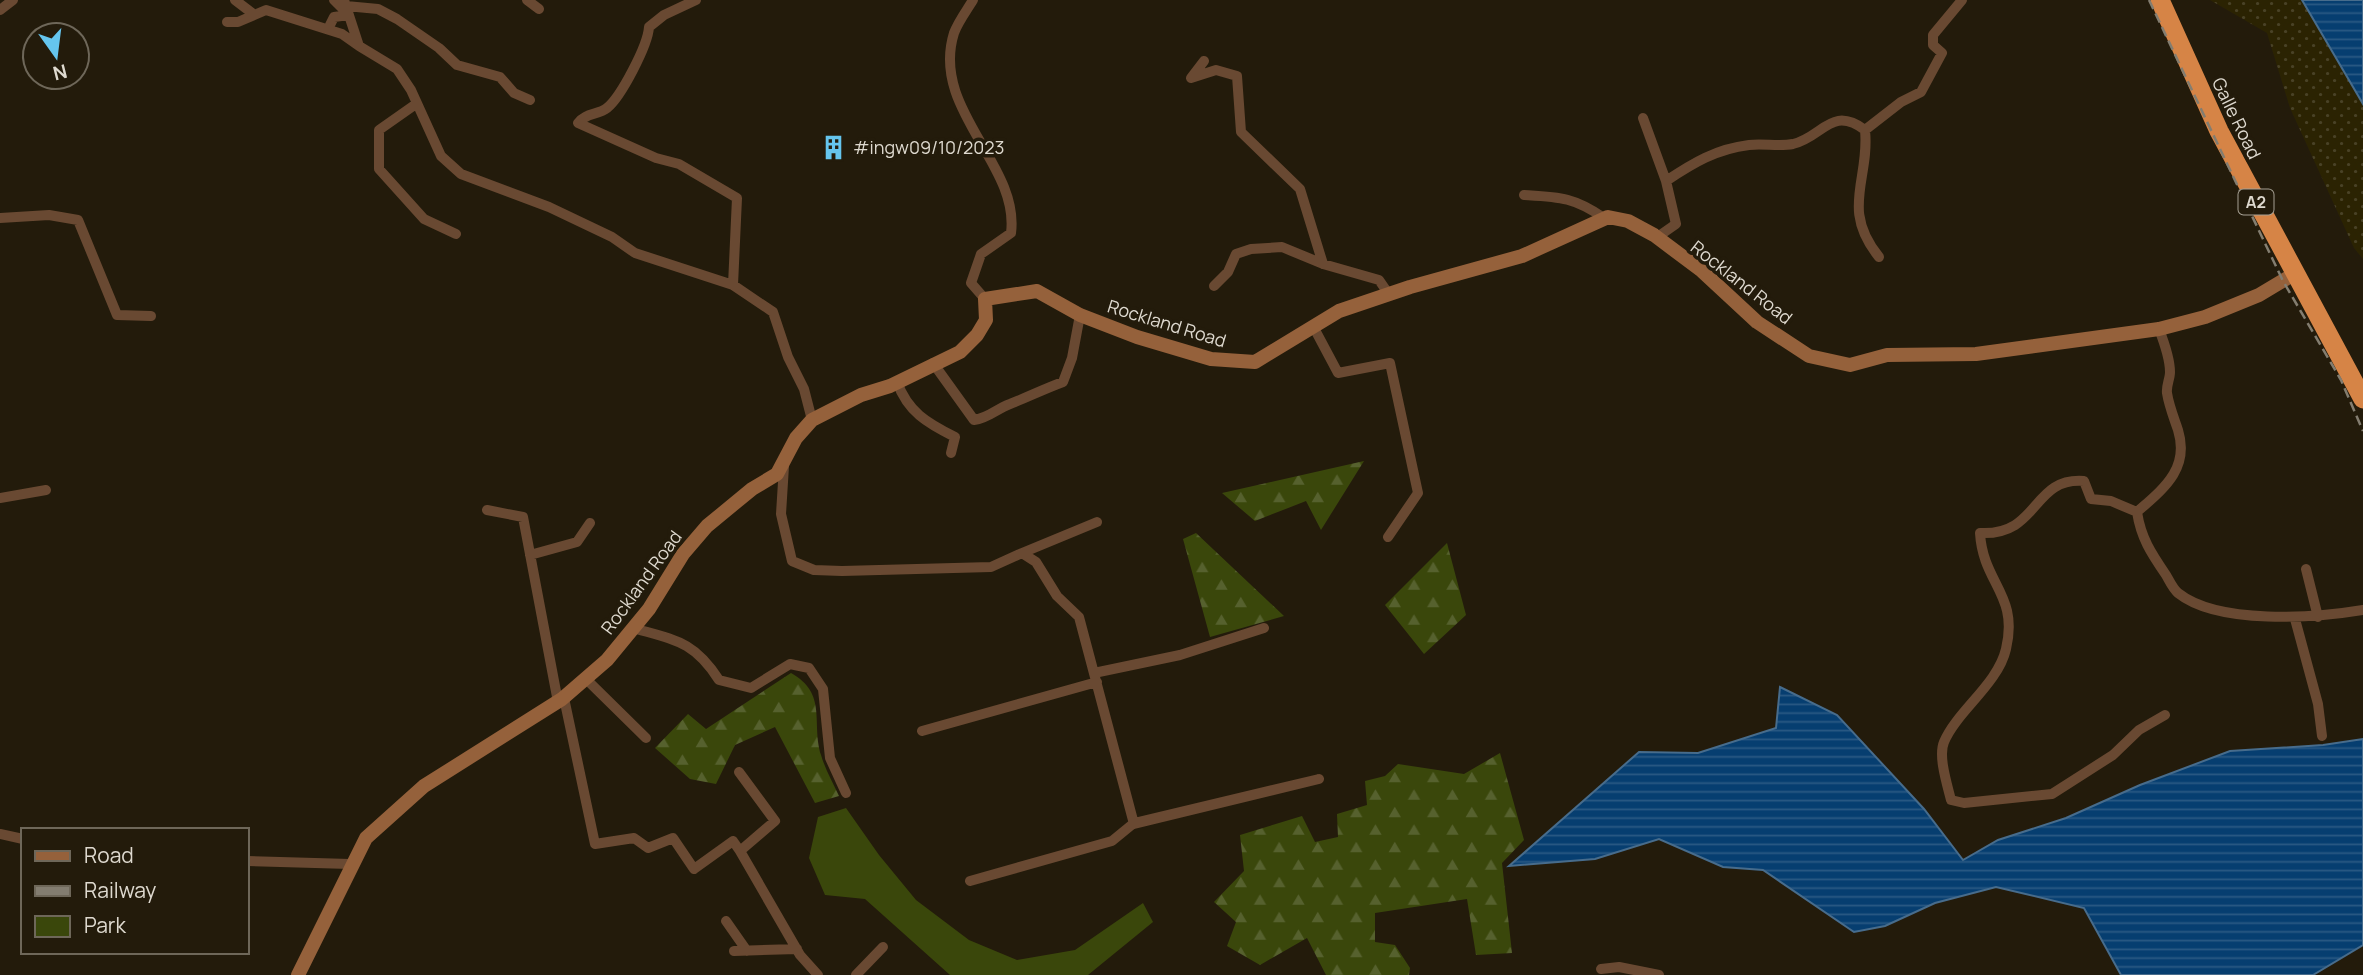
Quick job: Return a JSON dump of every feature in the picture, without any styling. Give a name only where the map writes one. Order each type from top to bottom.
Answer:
[{"type":"highway","name":"Galle Road","points":[[2160,0],[2219,131],[2363,399]]},
{"type":"street","points":[[0,10],[13,0]]},
{"type":"street","points":[[235,0],[252,13]]},
{"type":"street","points":[[334,0],[346,7],[378,9],[439,48],[457,65],[500,77],[514,93],[530,100]]},
{"type":"street","points":[[527,0],[539,9]]},
{"type":"street","points":[[696,0],[664,15],[649,27],[644,51],[614,99],[607,108],[582,118],[578,123],[656,158],[679,164],[737,198],[733,285]]},
{"type":"street","points":[[973,0],[954,33],[950,79],[969,125],[996,172],[1013,214],[1011,233],[981,254],[971,283],[985,299]]},
{"type":"street","points":[[1879,257],[1867,241],[1858,204],[1865,130],[1920,92],[1942,53],[1941,49],[1933,45],[1933,35],[1962,0]]},
{"type":"street","points":[[328,29],[334,17],[346,7]]},
{"type":"street","points":[[346,7],[359,46]]},
{"type":"street","points":[[227,22],[238,22],[252,13],[266,10],[342,34],[397,69],[440,156],[461,174],[548,207],[648,258],[733,285],[773,312],[788,357],[804,389],[813,420]]},
{"type":"street","points":[[1204,61],[1191,78],[1216,70],[1237,76],[1241,132],[1300,189],[1323,264]]},
{"type":"street","points":[[416,104],[379,130],[379,169],[424,219],[456,234]]},
{"type":"street","points":[[1643,118],[1666,181],[1676,224],[1657,238]]},
{"type":"street","points":[[1666,181],[1689,163],[1711,155],[1751,144],[1778,146],[1801,142],[1830,122],[1851,121],[1865,130]]},
{"type":"street","points":[[1524,195],[1567,198],[1581,202],[1604,218]]},
{"type":"street","points":[[0,218],[49,215],[78,220],[117,315],[151,316]]},
{"type":"street","name":"Rockland Road","points":[[298,975],[350,864],[366,838],[424,786],[561,700],[607,660],[649,609],[683,554],[707,526],[784,466],[796,438],[813,420],[861,395],[897,382],[960,352],[977,335],[986,320],[985,299],[1037,291],[1080,315],[1137,337],[1228,362],[1255,362],[1339,311],[1388,293],[1522,256],[1604,218],[1628,220],[1657,238],[1702,271],[1757,322],[1810,355],[1850,365],[1887,355],[1976,354],[2159,329],[2205,317],[2259,295],[2294,274]]},
{"type":"street","points":[[1214,286],[1228,272],[1236,254],[1251,248],[1282,247],[1323,264],[1378,280],[1388,293]]},
{"type":"street","points":[[933,363],[974,421],[988,419],[1009,404],[1024,401],[1034,393],[1063,382],[1072,358],[1080,315]]},
{"type":"street","points":[[1313,326],[1338,373],[1390,363],[1418,493],[1388,537]]},
{"type":"street","points":[[2137,512],[2170,484],[2179,466],[2181,453],[2179,434],[2167,391],[2170,372],[2159,329]]},
{"type":"street","points":[[897,382],[904,399],[923,421],[955,437],[951,453]]},
{"type":"street","points":[[784,466],[781,514],[792,561],[803,568],[842,571],[991,567],[1097,522]]},
{"type":"street","points":[[2137,512],[2111,501],[2091,499],[2084,481],[2072,480],[2055,484],[2024,521],[1980,533],[1981,553],[1989,575],[2002,592],[2010,612],[2008,638],[2006,650],[1993,677],[1943,743],[1945,779],[1951,800],[1976,802],[2052,794],[2113,755],[2140,730],[2165,715]]},
{"type":"street","points":[[0,498],[46,490]]},
{"type":"street","points":[[487,510],[523,517],[561,700],[595,844],[634,838],[648,848],[673,838],[694,869],[733,841],[797,949],[818,975]]},
{"type":"street","points":[[2137,512],[2146,548],[2177,592],[2212,608],[2295,619],[2363,610]]},
{"type":"street","points":[[530,555],[577,542],[590,523]]},
{"type":"street","points":[[1022,553],[1036,562],[1057,596],[1079,617],[1134,824]]},
{"type":"street","points":[[2306,569],[2318,617]]},
{"type":"street","points":[[2295,619],[2318,704],[2322,736]]},
{"type":"street","points":[[633,628],[683,643],[704,657],[719,680],[751,688],[790,664],[809,668],[823,689],[830,758],[846,793]]},
{"type":"street","points":[[922,731],[1265,628]]},
{"type":"street","points":[[586,678],[646,738]]},
{"type":"street","points":[[739,772],[775,821],[740,851]]},
{"type":"street","points":[[970,881],[1112,841],[1134,824],[1226,801],[1319,778],[1134,824]]},
{"type":"street","points":[[0,834],[21,839]]},
{"type":"street","points":[[248,861],[350,864]]},
{"type":"street","points":[[726,921],[747,951]]},
{"type":"street","points":[[856,975],[883,947]]},
{"type":"street","points":[[734,951],[797,949]]},
{"type":"street","points":[[1601,969],[1619,967],[1651,974]]},
{"type":"green space","points":[[1364,461],[1321,530],[1306,501],[1255,521],[1222,493]]},
{"type":"green space","points":[[1196,533],[1284,616],[1210,637],[1183,539]]},
{"type":"green space","points":[[1447,543],[1466,615],[1424,654],[1385,605]]},
{"type":"green space","points":[[791,673],[803,681],[814,699],[821,755],[839,796],[815,803],[775,727],[735,745],[716,784],[690,779],[655,748],[688,714],[706,729]]},
{"type":"green space","points":[[1500,753],[1524,840],[1502,863],[1512,953],[1476,955],[1467,899],[1375,913],[1375,942],[1395,945],[1410,968],[1409,975],[1326,975],[1307,938],[1260,965],[1227,946],[1236,922],[1214,902],[1244,871],[1240,835],[1302,816],[1315,842],[1338,837],[1337,814],[1367,805],[1365,781],[1385,776],[1398,764],[1464,774]]},
{"type":"green space","points":[[846,808],[879,855],[916,900],[969,940],[1017,960],[1075,950],[1143,903],[1153,922],[1088,975],[950,975],[865,899],[825,895],[809,858],[818,817]]},
{"type":"sand","points":[[2210,0],[2302,0],[2363,104],[2363,259],[2354,248],[2290,108],[2267,33]]},
{"type":"water","points":[[2302,0],[2363,0],[2363,104]]},
{"type":"water","points":[[1780,687],[1837,715],[1924,809],[1963,860],[1998,840],[2066,818],[2140,785],[2230,751],[2323,745],[2363,739],[2363,945],[2313,975],[2121,975],[2084,908],[1996,887],[1935,903],[1885,926],[1854,932],[1763,870],[1723,867],[1659,839],[1595,859],[1509,866],[1639,752],[1698,753],[1776,728]]},
{"type":"railway","points":[[2149,0],[2283,281],[2341,380],[2363,431]]},
{"type":"place","name":"#ingw09/10/2023","points":[[833,147]]}]
